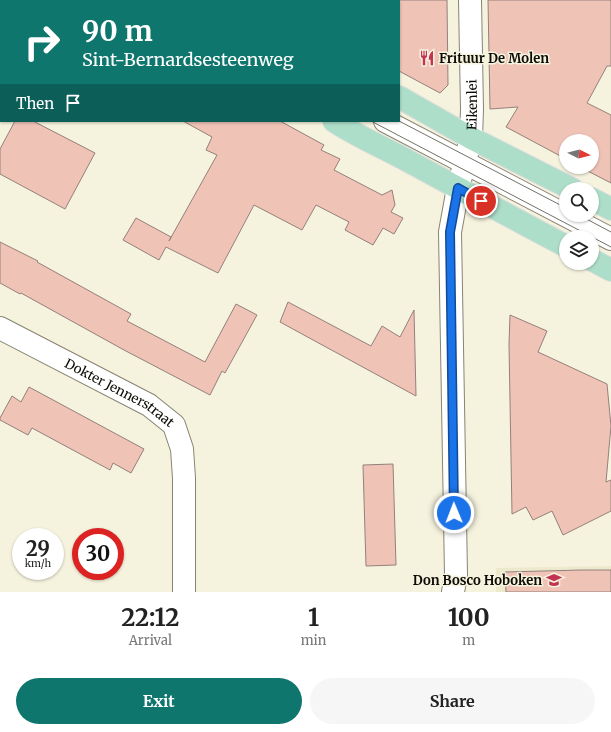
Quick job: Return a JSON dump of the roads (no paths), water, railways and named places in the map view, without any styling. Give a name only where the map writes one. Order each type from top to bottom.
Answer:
[{"type":"main road","points":[[400,98],[471,138],[559,182]]},
{"type":"main road","points":[[336,122],[559,242]]},
{"type":"main road","points":[[599,203],[611,209]]},
{"type":"main road","points":[[599,264],[611,270]]},
{"type":"street","name":"Eikenlei","points":[[453,592],[456,575],[450,232],[458,188],[471,138],[472,109],[470,0]]},
{"type":"street","points":[[387,122],[611,239]]},
{"type":"street","name":"Dokter Jennerstraat","points":[[0,328],[149,405],[174,425],[183,456],[184,592]]},
{"type":"tram line","points":[[373,122],[579,230]]},
{"type":"tram line","points":[[400,122],[559,204]]},
{"type":"tram line","points":[[592,222],[611,232]]},
{"type":"tram line","points":[[599,241],[611,247]]},
{"type":"place","name":"Frituur De Molen","points":[[427,58]]},
{"type":"place","name":"Don Bosco Hoboken","points":[[554,580]]}]
